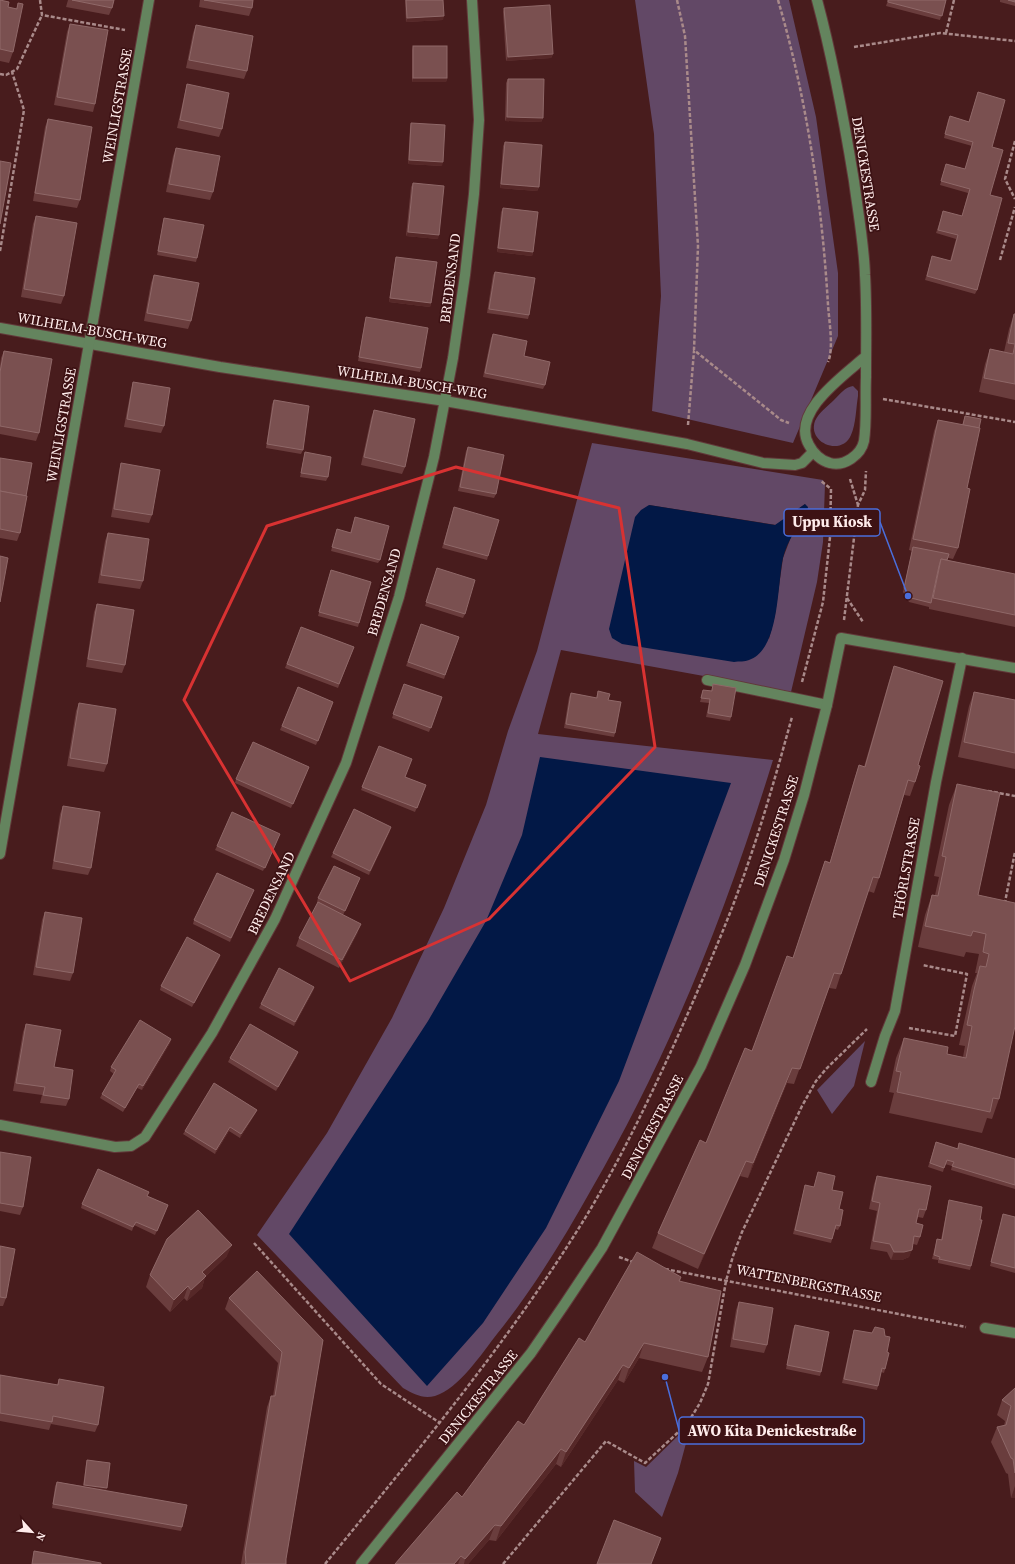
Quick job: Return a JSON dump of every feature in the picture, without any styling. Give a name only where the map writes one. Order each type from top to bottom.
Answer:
[{"type":"street","name":"WEINLIGSTRASSE","points":[[0,854],[88,345],[150,0]]},
{"type":"street","name":"BREDENSAND","points":[[0,1125],[115,1147],[125,1148],[142,1140],[154,1125],[212,1033],[276,919],[346,763],[399,597],[434,457],[454,358],[465,275],[475,179],[479,120],[472,0]]},
{"type":"street","name":"DENICKESTRASSE","points":[[817,0],[838,91],[860,224],[866,275],[864,442],[854,457],[848,461],[836,464]]},
{"type":"street","name":"WILHELM-BUSCH-WEG","points":[[0,328],[88,345],[445,401],[687,444],[763,463],[786,466],[802,463]]},
{"type":"street","points":[[836,464],[825,461],[813,452],[808,443],[804,429],[808,416],[820,399],[866,356]]},
{"type":"street","points":[[802,463],[813,452]]},
{"type":"street","name":"DENICKESTRASSE","points":[[361,1564],[532,1353],[602,1248],[701,1066],[745,965],[786,853],[804,795],[827,705],[841,638]]},
{"type":"street","points":[[841,638],[1015,668]]},
{"type":"street","name":"THÖRLSTRASSE","points":[[871,1082],[895,1011],[936,782],[962,658]]},
{"type":"street","points":[[707,680],[827,705]]},
{"type":"street","points":[[985,1328],[1015,1334]]},
{"type":"path","points":[[0,74],[6,75],[16,68],[42,15],[40,0]]},
{"type":"path","points":[[677,0],[685,36],[698,246],[694,350],[687,444]]},
{"type":"path","points":[[778,0],[787,32],[812,157],[825,260],[830,346],[830,360],[827,366]]},
{"type":"path","points":[[946,33],[954,0]]},
{"type":"path","points":[[42,15],[144,34]]},
{"type":"path","points":[[854,47],[946,33],[1015,41]]},
{"type":"path","points":[[0,251],[24,110],[12,72]]},
{"type":"path","points":[[1015,141],[1005,179],[1015,200]]},
{"type":"path","points":[[1000,260],[1015,207]]},
{"type":"path","points":[[1,208],[7,209]]},
{"type":"path","points":[[694,350],[781,420],[804,429]]},
{"type":"path","points":[[865,397],[899,401],[1015,422]]},
{"type":"path","points":[[789,429],[790,418]]},
{"type":"path","points":[[325,1564],[440,1423],[524,1311],[575,1234],[624,1148],[651,1094],[727,921],[763,816],[798,699],[823,602],[830,537],[831,489],[809,472],[802,463]]},
{"type":"path","points":[[836,464],[849,476],[856,494],[858,505],[841,638]]},
{"type":"path","points":[[847,597],[876,643]]},
{"type":"path","points":[[986,791],[1015,796]]},
{"type":"path","points":[[1010,903],[1005,902],[1015,852]]},
{"type":"path","points":[[503,1564],[606,1441],[645,1463],[687,1424],[700,1403],[708,1384],[726,1281],[742,1232],[816,1081],[840,1054],[872,1026],[890,1024],[955,1036],[967,974],[904,961]]},
{"type":"path","points":[[254,1243],[381,1384],[440,1423]]},
{"type":"path","points":[[602,1248],[625,1260],[637,1263]]},
{"type":"path","name":"WATTENBERGSTRASSE","points":[[659,1268],[966,1327],[985,1328]]},
{"type":"highlighted area","points":[[456,467],[619,508],[655,747],[489,919],[350,981],[184,700],[267,526]]},
{"type":"shaded area","points":[[635,0],[789,0],[816,117],[838,273],[838,336],[793,443],[652,411],[661,296],[654,134]]},
{"type":"shaded area","points":[[853,386],[858,391],[858,396],[853,431],[847,442],[834,446],[821,441],[816,436],[814,429],[815,421],[821,412],[843,391]]},
{"type":"shaded area","points":[[592,443],[823,480],[825,484],[823,542],[817,582],[791,692],[561,650],[538,734],[773,760],[736,872],[716,926],[647,1086],[620,1138],[547,1264],[523,1300],[484,1351],[469,1370],[453,1386],[435,1396],[422,1396],[403,1388],[257,1235],[327,1133],[392,1018],[444,908],[486,805],[508,731],[537,651]],"holes":[[[805,504],[807,512],[791,537],[783,558],[775,615],[769,639],[649,505],[776,525]]]},
{"type":"shaded area","points":[[865,1041],[854,1086],[832,1114],[817,1090]]},
{"type":"shaded area","points":[[684,1430],[689,1432],[678,1473],[662,1517],[635,1492],[634,1461],[646,1467]]},
{"type":"water","points":[[805,504],[808,507],[807,512],[793,534],[783,558],[778,599],[772,630],[767,644],[759,654],[747,661],[734,662],[622,644],[612,638],[609,629],[635,517],[641,510],[649,505],[775,525]]},
{"type":"water","points":[[540,757],[731,783],[619,1081],[546,1228],[483,1323],[427,1386],[289,1234],[428,1021],[486,921],[522,835]]},
{"type":"building","points":[[0,0],[9,2],[8,7],[17,9],[18,3],[23,4],[13,52],[0,49]]},
{"type":"building","points":[[72,0],[114,0],[112,8]]},
{"type":"building","points":[[204,0],[253,0],[252,8]]},
{"type":"building","points":[[406,0],[443,0],[444,16],[407,18]]},
{"type":"building","points":[[888,0],[946,0],[942,16],[888,2]]},
{"type":"building","points":[[550,5],[553,54],[508,57],[504,8]]},
{"type":"building","points":[[70,24],[108,30],[95,104],[57,97]]},
{"type":"building","points":[[196,25],[253,36],[247,71],[189,60]]},
{"type":"building","points":[[413,46],[447,46],[447,78],[413,78]]},
{"type":"building","points":[[508,79],[544,79],[543,118],[507,117]]},
{"type":"building","points":[[187,84],[229,93],[222,129],[180,120]]},
{"type":"building","points":[[978,92],[1005,100],[992,147],[1003,150],[990,195],[1002,198],[977,290],[927,276],[932,256],[951,261],[958,235],[938,230],[943,211],[962,216],[970,189],[941,181],[946,164],[965,169],[973,142],[945,134],[950,116],[969,122]]},
{"type":"building","points":[[48,119],[92,127],[80,200],[35,193]]},
{"type":"building","points":[[411,123],[445,125],[443,162],[409,160]]},
{"type":"building","points":[[505,142],[542,145],[539,187],[501,184]]},
{"type":"building","points":[[176,148],[220,156],[213,192],[169,184]]},
{"type":"building","points":[[0,161],[11,163],[0,224]]},
{"type":"building","points":[[413,183],[444,186],[439,235],[408,232]]},
{"type":"building","points":[[503,208],[538,212],[533,252],[498,248]]},
{"type":"building","points":[[36,216],[77,223],[64,296],[24,289]]},
{"type":"building","points":[[164,218],[204,225],[197,258],[158,251]]},
{"type":"building","points":[[396,257],[437,262],[431,303],[390,298]]},
{"type":"building","points":[[495,272],[535,278],[529,315],[489,309]]},
{"type":"building","points":[[154,275],[199,283],[191,321],[147,313]]},
{"type":"building","points":[[1015,314],[1015,344],[1008,343]]},
{"type":"building","points":[[366,317],[428,328],[421,368],[359,357]]},
{"type":"building","points":[[493,334],[527,341],[524,356],[550,362],[545,385],[485,373]]},
{"type":"building","points":[[1015,344],[1015,384],[984,378],[990,349],[1013,354]]},
{"type":"building","points":[[4,351],[52,359],[39,433],[0,426],[0,372]]},
{"type":"building","points":[[133,382],[170,388],[164,426],[127,419]]},
{"type":"building","points":[[274,400],[309,406],[303,450],[267,444]]},
{"type":"building","points":[[374,410],[415,419],[405,467],[364,457]]},
{"type":"building","points":[[965,416],[981,419],[979,428],[963,425]]},
{"type":"building","points":[[938,420],[980,428],[967,488],[970,489],[958,548],[913,539]]},
{"type":"building","points":[[468,447],[504,455],[496,494],[460,487]]},
{"type":"building","points":[[305,452],[331,457],[328,477],[301,473]]},
{"type":"building","points":[[0,458],[32,463],[26,496],[0,491]]},
{"type":"building","points":[[121,463],[160,470],[152,515],[114,509]]},
{"type":"building","points":[[0,491],[27,496],[20,533],[0,529]]},
{"type":"building","points":[[454,507],[499,520],[488,556],[444,544]]},
{"type":"building","points":[[355,517],[389,526],[380,560],[332,547],[337,529],[351,533]]},
{"type":"building","points":[[108,533],[149,539],[143,581],[101,575]]},
{"type":"building","points":[[913,547],[949,554],[947,560],[941,559],[931,603],[911,598],[904,588]]},
{"type":"building","points":[[0,556],[8,558],[0,602]]},
{"type":"building","points":[[941,559],[1015,574],[1015,615],[933,598]]},
{"type":"building","points":[[437,568],[475,580],[465,614],[426,602]]},
{"type":"building","points":[[331,570],[371,582],[359,623],[319,612]]},
{"type":"building","points":[[97,604],[134,610],[125,665],[88,659]]},
{"type":"building","points":[[421,624],[459,637],[445,675],[408,662]]},
{"type":"building","points":[[301,627],[354,647],[339,684],[287,664]]},
{"type":"building","points":[[894,666],[943,681],[918,765],[920,766],[915,782],[908,780],[879,878],[873,877],[841,974],[834,973],[800,1069],[792,1068],[753,1163],[746,1161],[704,1254],[658,1233],[700,1140],[706,1143],[745,1048],[752,1051],[787,956],[793,958],[825,861],[830,863],[859,765],[865,767]]},
{"type":"building","points":[[404,684],[442,697],[431,728],[393,714]]},
{"type":"building","points":[[713,684],[736,688],[731,717],[708,713],[710,699],[701,698],[703,690],[712,691]]},
{"type":"building","points":[[298,687],[333,702],[318,741],[282,726]]},
{"type":"building","points":[[598,691],[610,694],[608,700],[621,702],[615,733],[566,724],[571,693],[597,698]]},
{"type":"building","points":[[974,692],[1015,700],[1015,753],[964,742]]},
{"type":"building","points":[[79,703],[116,709],[107,764],[70,758]]},
{"type":"building","points":[[253,742],[309,767],[293,804],[236,779]]},
{"type":"building","points":[[379,746],[412,759],[405,777],[426,785],[417,808],[362,787]]},
{"type":"building","points":[[957,784],[1000,793],[978,895],[1015,903],[1015,1026],[999,1099],[993,1098],[990,1112],[897,1092],[901,1072],[896,1071],[904,1038],[948,1047],[947,1054],[966,1058],[972,1026],[967,1025],[974,990],[980,966],[986,967],[989,954],[983,952],[986,934],[973,931],[971,936],[925,926],[932,895],[938,896],[946,857],[942,856]]},
{"type":"building","points":[[63,806],[100,812],[91,868],[54,861]]},
{"type":"building","points":[[354,809],[391,827],[370,871],[333,853]]},
{"type":"building","points":[[232,812],[280,834],[265,868],[217,846]]},
{"type":"building","points":[[334,866],[360,878],[345,911],[318,898]]},
{"type":"building","points":[[217,873],[254,890],[231,938],[194,920]]},
{"type":"building","points":[[318,902],[361,924],[342,960],[299,938]]},
{"type":"building","points":[[45,912],[82,918],[73,973],[36,967]]},
{"type":"building","points":[[187,937],[220,955],[194,1003],[161,986]]},
{"type":"building","points":[[279,968],[314,987],[295,1022],[261,1004]]},
{"type":"building","points":[[140,1020],[171,1039],[143,1086],[139,1084],[125,1108],[102,1094],[116,1070],[111,1067]]},
{"type":"building","points":[[26,1024],[61,1030],[54,1067],[73,1070],[69,1099],[43,1095],[45,1087],[16,1083]]},
{"type":"building","points":[[250,1024],[298,1052],[278,1087],[230,1058]]},
{"type":"building","points":[[214,1083],[257,1110],[241,1134],[230,1127],[216,1150],[185,1131]]},
{"type":"building","points":[[936,1142],[958,1149],[959,1143],[1015,1159],[1015,1185],[952,1166],[954,1162],[947,1160],[944,1168],[930,1163]]},
{"type":"building","points":[[0,1152],[31,1157],[23,1207],[0,1203]]},
{"type":"building","points":[[98,1169],[149,1192],[147,1196],[168,1205],[157,1231],[136,1222],[133,1227],[82,1204]]},
{"type":"building","points":[[818,1172],[835,1176],[832,1190],[843,1192],[839,1209],[843,1210],[840,1226],[836,1225],[832,1239],[795,1230],[805,1185],[814,1187]]},
{"type":"building","points":[[877,1176],[931,1186],[926,1210],[919,1209],[916,1223],[923,1225],[920,1237],[914,1236],[912,1250],[894,1252],[890,1244],[873,1241],[880,1203],[872,1201]]},
{"type":"building","points":[[949,1200],[982,1207],[980,1220],[982,1220],[971,1266],[939,1259],[940,1257],[934,1255],[937,1239],[942,1240]]},
{"type":"building","points":[[198,1210],[232,1245],[202,1272],[206,1276],[203,1279],[191,1290],[188,1286],[174,1300],[150,1275],[167,1239]]},
{"type":"building","points":[[1003,1214],[1015,1217],[1015,1268],[991,1262]]},
{"type":"building","points":[[0,1246],[15,1249],[6,1298],[0,1297]]},
{"type":"building","points":[[637,1252],[681,1277],[679,1281],[721,1291],[708,1357],[644,1343],[629,1368],[623,1365],[566,1452],[561,1449],[501,1526],[495,1525],[465,1559],[461,1556],[454,1564],[395,1564],[457,1492],[462,1497],[518,1421],[524,1425],[579,1338],[585,1342]]},
{"type":"building","points":[[257,1271],[323,1340],[286,1564],[245,1564],[245,1552],[271,1396],[275,1396],[282,1352],[229,1298]]},
{"type":"building","points":[[739,1302],[773,1308],[767,1345],[733,1339]]},
{"type":"building","points":[[795,1325],[829,1332],[821,1372],[787,1365]]},
{"type":"building","points":[[875,1327],[884,1329],[885,1336],[890,1337],[887,1352],[889,1353],[885,1369],[882,1368],[878,1386],[844,1379],[854,1330],[872,1333]]},
{"type":"building","points":[[0,1375],[58,1385],[59,1379],[104,1387],[98,1425],[53,1416],[52,1422],[0,1413]]},
{"type":"building","points":[[1015,1388],[1015,1473],[1013,1459],[1011,1458],[997,1427],[1006,1425],[1011,1406],[1002,1400]]},
{"type":"building","points":[[87,1460],[110,1463],[107,1488],[84,1485]]},
{"type":"building","points":[[57,1482],[187,1505],[182,1527],[53,1504]]},
{"type":"building","points":[[614,1520],[661,1538],[651,1564],[597,1564]]},
{"type":"building","points":[[34,1551],[101,1563],[101,1564],[32,1564]]},
{"type":"place","name":"Uppu Kiosk","points":[[908,596]]},
{"type":"place","name":"AWO Kita Denickestraße","points":[[665,1377]]}]
